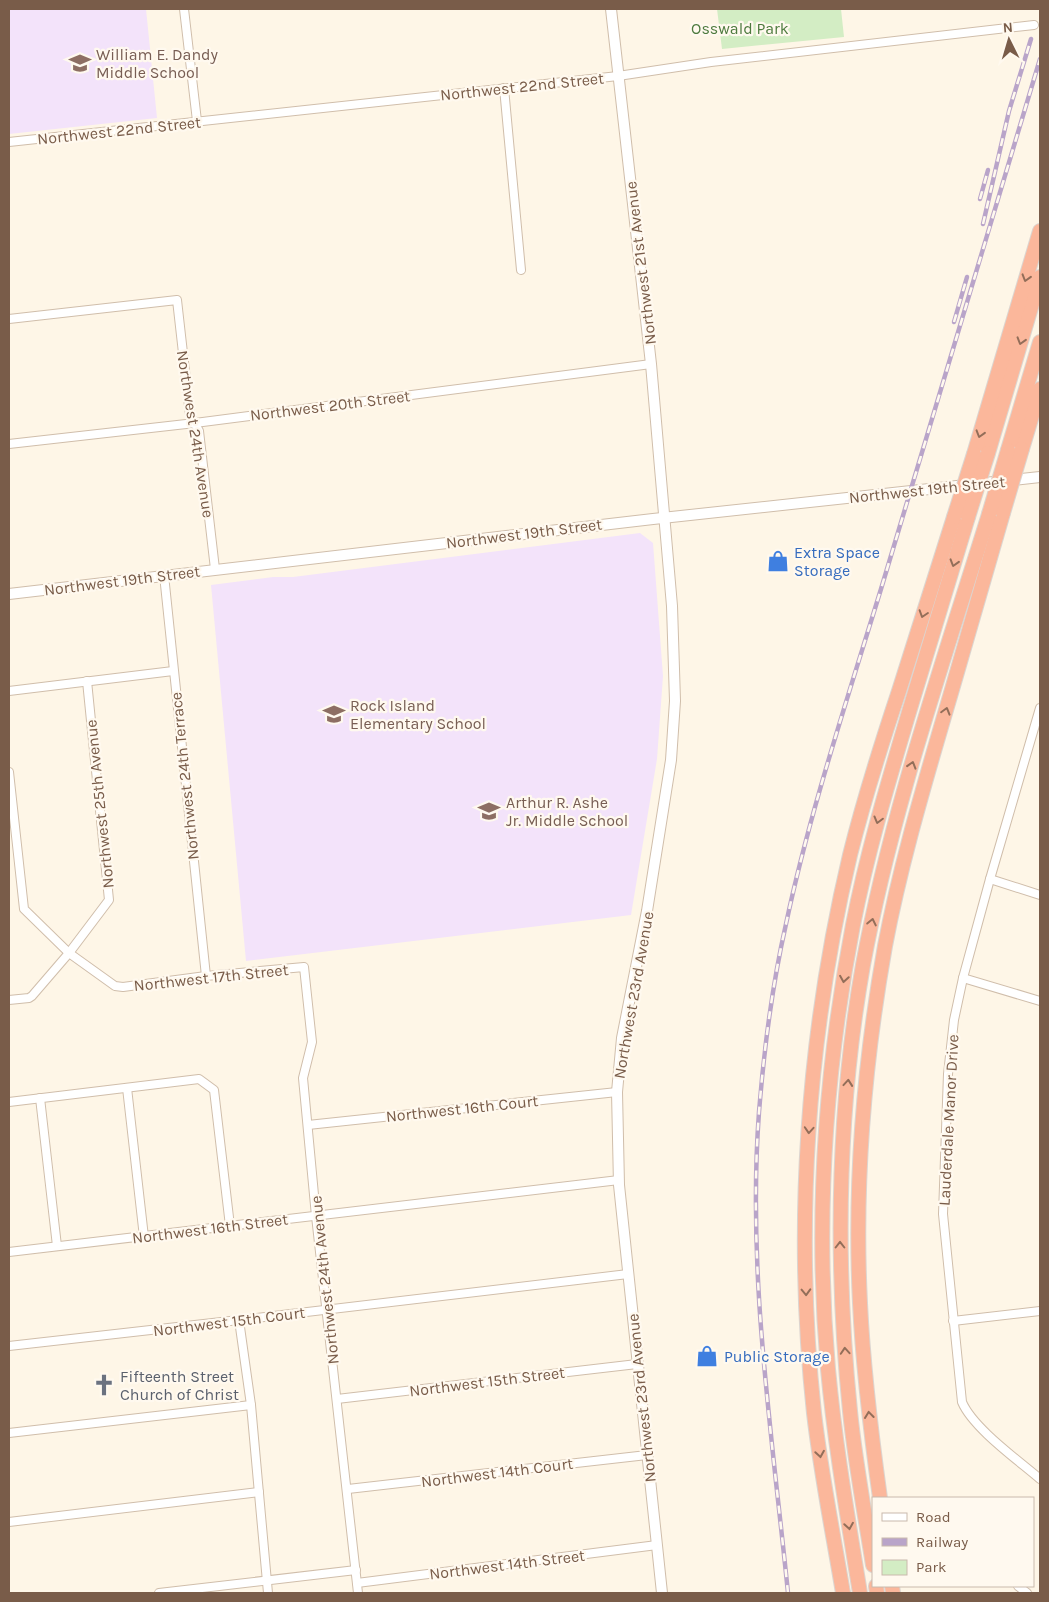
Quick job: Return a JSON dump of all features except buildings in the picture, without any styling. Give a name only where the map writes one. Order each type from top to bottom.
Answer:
[{"type":"highway","points":[[981,453],[1040,231]]},
{"type":"highway","points":[[860,1593],[838,1450],[828,1368],[823,1257],[824,1174],[837,1026],[848,952],[861,888],[886,789],[961,517],[1040,277]]},
{"type":"highway","points":[[872,1558],[854,1441],[843,1329],[840,1246],[844,1133],[851,1050],[864,959],[879,887],[900,806],[996,514],[1015,450],[1040,342]]},
{"type":"highway","points":[[1015,450],[1040,388]]},
{"type":"highway","points":[[880,1497],[868,1412],[861,1328],[859,1273],[859,1190],[863,1118],[871,1036],[893,909],[996,514]]},
{"type":"highway","points":[[843,1593],[814,1412],[806,1299],[806,1178],[816,1046],[833,937],[858,824],[881,745],[961,517]]},
{"type":"highway","points":[[816,1046],[824,1174]]},
{"type":"highway","points":[[843,1329],[859,1190]]},
{"type":"highway","points":[[838,1563],[838,1593]]},
{"type":"street","points":[[184,9],[197,121]]},
{"type":"street","name":"Northwest 21st Avenue","points":[[611,9],[652,364],[665,517]]},
{"type":"street","name":"Northwest 22nd Street","points":[[9,142],[618,76],[711,62],[1034,25]]},
{"type":"street","points":[[504,88],[521,270]]},
{"type":"street","name":"Northwest 24th Avenue","points":[[9,319],[177,300],[190,415],[199,431],[215,569]]},
{"type":"street","name":"Northwest 20th Street","points":[[9,444],[195,423],[652,364]]},
{"type":"street","name":"Northwest 19th Street","points":[[9,594],[665,517],[1040,477]]},
{"type":"street","name":"Northwest 23rd Avenue","points":[[662,1593],[619,1180],[617,1092],[622,1038],[648,904],[671,760],[675,701],[672,606],[665,517]]},
{"type":"street","name":"Northwest 24th Terrace","points":[[164,575],[206,976]]},
{"type":"street","points":[[9,691],[173,671]]},
{"type":"street","name":"Northwest 25th Avenue","points":[[9,1000],[32,996],[69,953],[109,900],[87,682]]},
{"type":"street","name":"Lauderdale Manor Drive","points":[[1040,708],[990,879],[963,978],[954,1020],[948,1074],[943,1214],[962,1402],[966,1412],[977,1424],[1040,1480]]},
{"type":"street","name":"Northwest 17th Street","points":[[9,772],[24,909],[69,953],[115,986],[124,987],[206,976],[304,967]]},
{"type":"street","points":[[990,879],[1040,895]]},
{"type":"street","name":"Northwest 24th Avenue","points":[[304,967],[312,1042],[303,1078],[316,1216],[348,1489],[358,1593]]},
{"type":"street","points":[[963,978],[1040,1001]]},
{"type":"street","points":[[9,1102],[199,1079],[207,1083],[214,1090],[230,1226]]},
{"type":"street","points":[[127,1088],[144,1236]]},
{"type":"street","name":"Northwest 16th Court","points":[[308,1125],[617,1092]]},
{"type":"street","points":[[40,1098],[57,1246]]},
{"type":"street","name":"Northwest 16th Street","points":[[9,1252],[619,1180]]},
{"type":"street","name":"Northwest 15th Court","points":[[9,1346],[628,1274]]},
{"type":"street","points":[[953,1321],[1040,1311]]},
{"type":"street","points":[[239,1320],[250,1405],[268,1593]]},
{"type":"street","name":"Northwest 15th Street","points":[[337,1398],[638,1364]]},
{"type":"street","points":[[9,1433],[250,1405]]},
{"type":"street","name":"Northwest 14th Court","points":[[348,1489],[647,1455]]},
{"type":"street","points":[[9,1522],[259,1492]]},
{"type":"street","name":"Northwest 14th Street","points":[[357,1583],[657,1545]]},
{"type":"street","points":[[159,1593],[356,1570]]},
{"type":"shaded area","name":"William E. Dandy Middle School","points":[[9,9],[146,9],[157,118],[9,134]]},
{"type":"shaded area","points":[[640,533],[653,543],[663,676],[657,759],[631,915],[246,961],[211,585],[273,577],[293,577]]},
{"type":"green space","name":"Osswald Park","points":[[717,9],[841,9],[844,37],[722,49]]},
{"type":"railway","points":[[983,224],[1009,111],[1031,39]]},
{"type":"railway","points":[[788,1593],[763,1353],[756,1233],[756,1172],[759,1112],[773,994],[781,947],[806,840],[842,714],[1040,59]]},
{"type":"railway","points":[[980,199],[988,170]]},
{"type":"railway","points":[[954,322],[967,277]]},
{"type":"place","name":"William E. Dandy Middle School","points":[[80,63]]},
{"type":"place","name":"Extra Space Storage","points":[[778,561]]},
{"type":"place","name":"Rock Island Elementary School","points":[[334,714]]},
{"type":"place","name":"Arthur R. Ashe Jr. Middle School","points":[[489,811]]},
{"type":"place","name":"Public Storage","points":[[707,1356]]},
{"type":"place","name":"Fifteenth Street Church of Christ","points":[[104,1385]]}]
